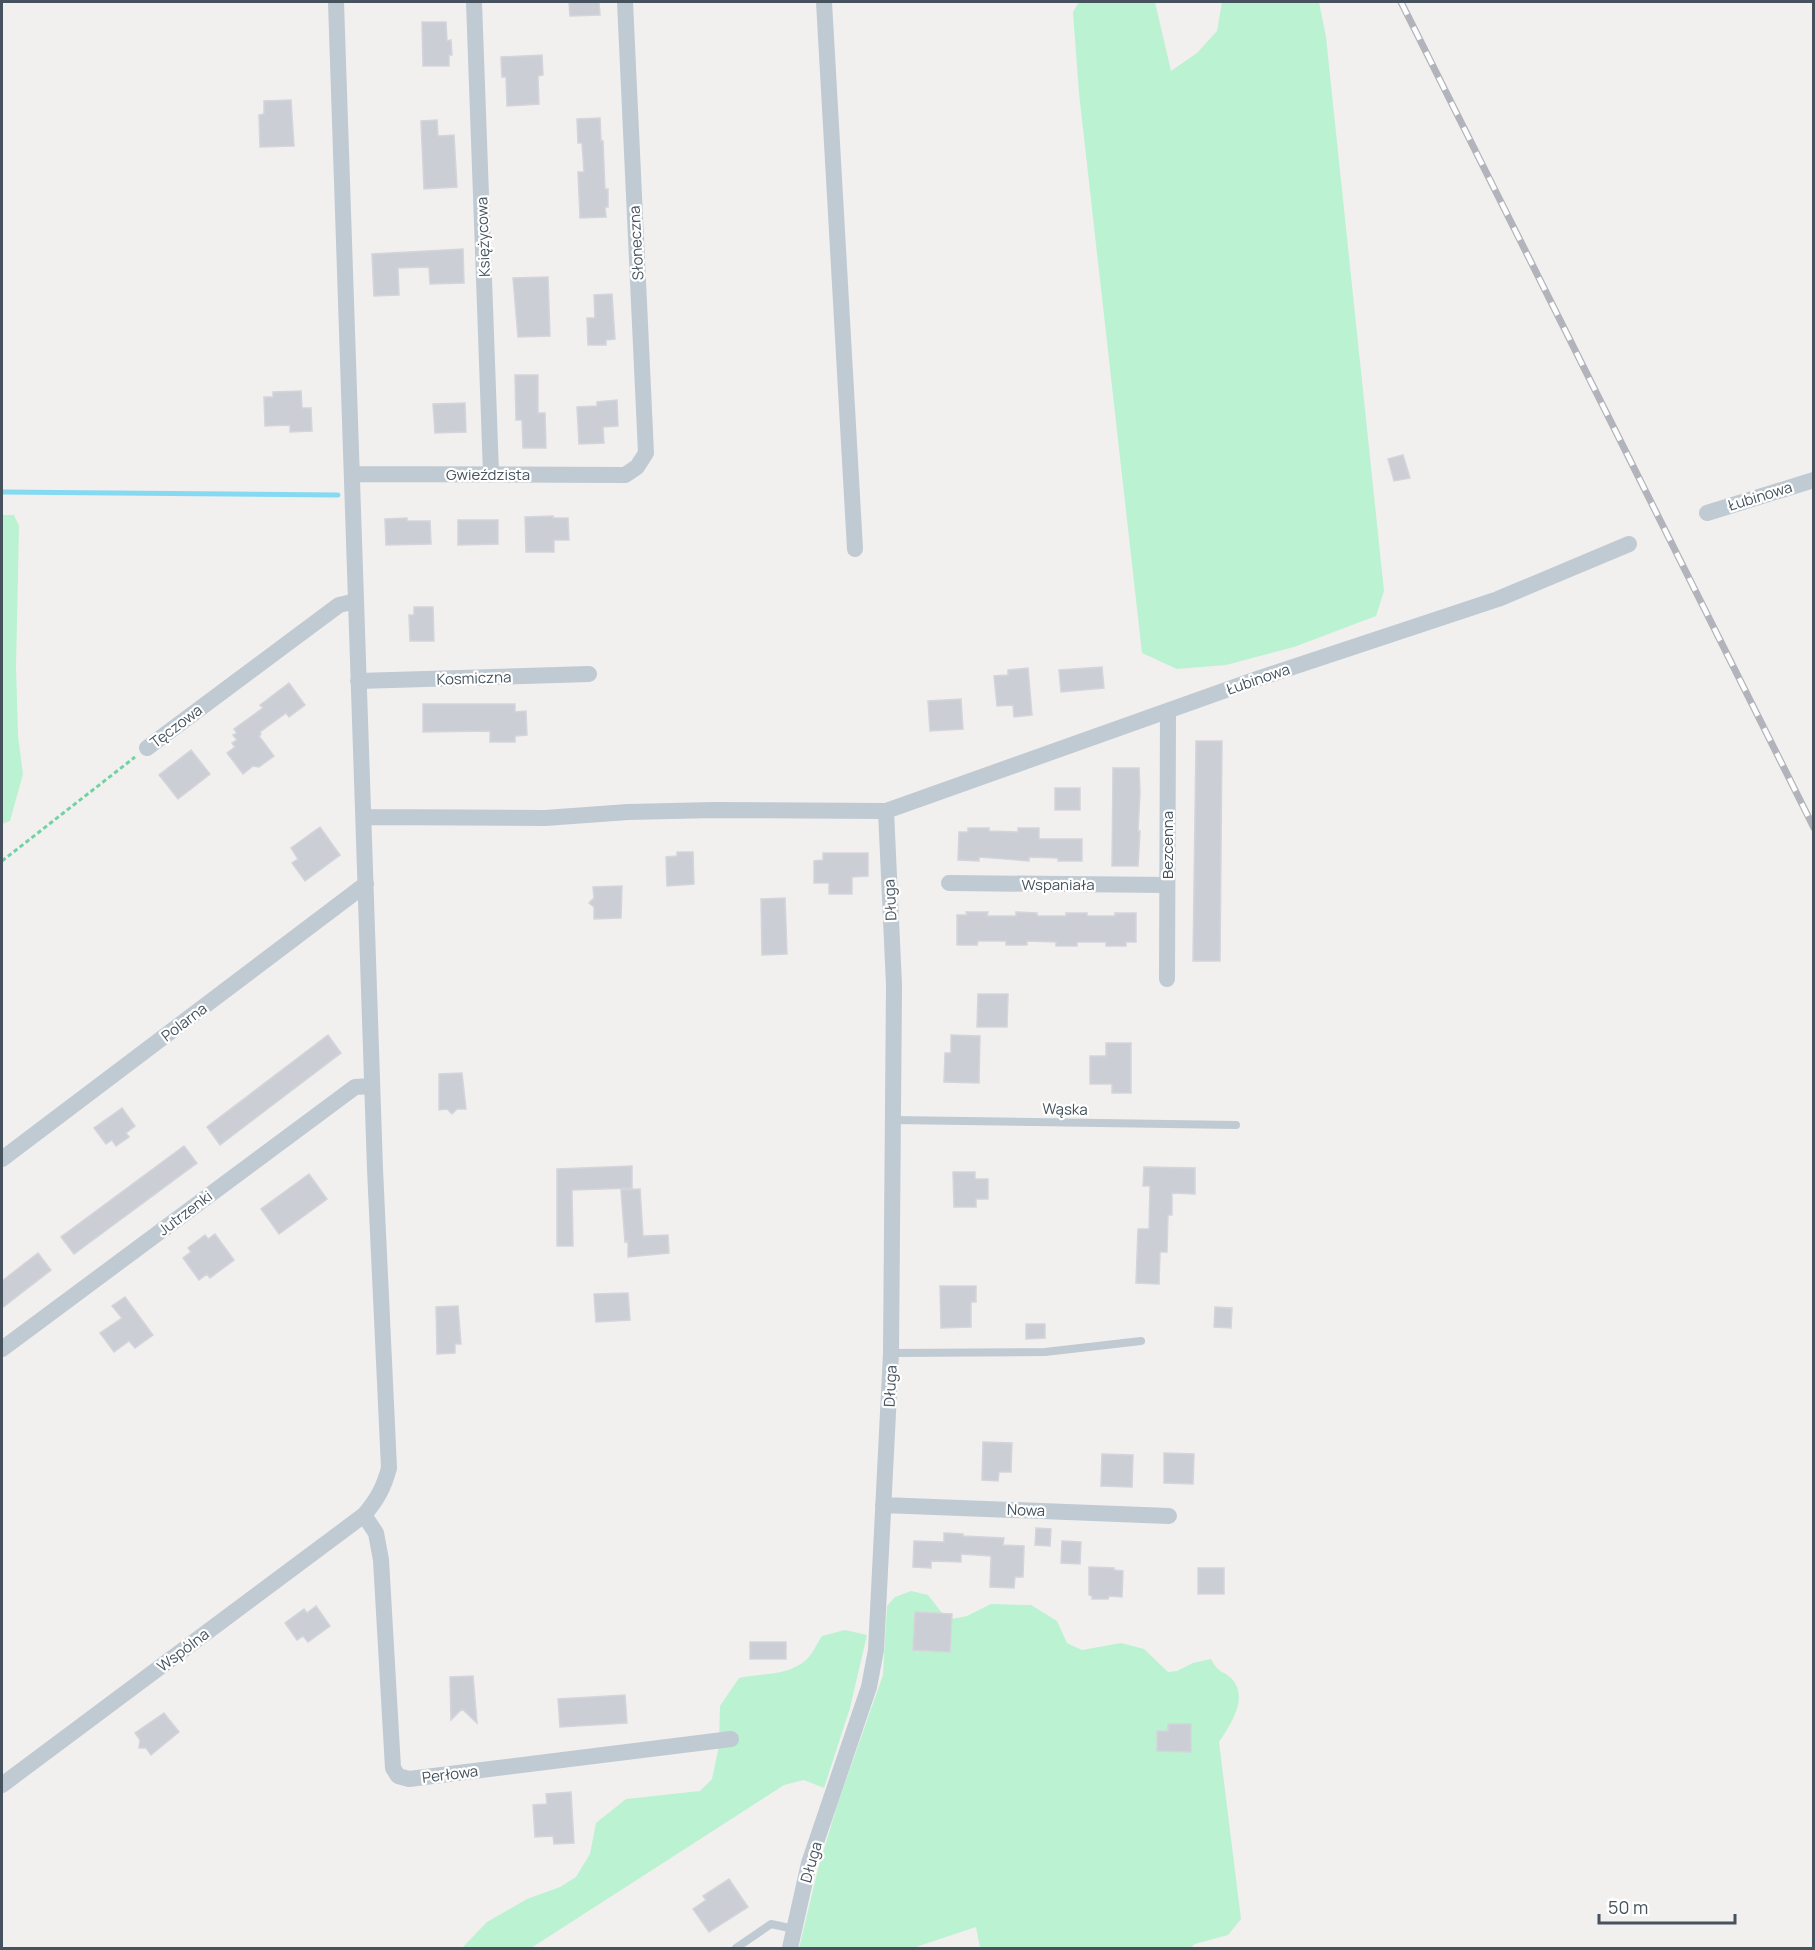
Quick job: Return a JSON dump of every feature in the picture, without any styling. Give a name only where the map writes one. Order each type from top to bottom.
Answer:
[{"type":"street","name":"Wspólna","points":[[2,1785],[364,1515],[377,1500],[389,1468],[372,1086],[336,2]]},
{"type":"street","name":"Księżycowa","points":[[474,2],[491,473]]},
{"type":"street","name":"Słoneczna","points":[[625,475],[637,467],[646,453],[626,2]]},
{"type":"street","points":[[824,2],[855,549]]},
{"type":"street","name":"Gwieździsta","points":[[352,474],[625,475]]},
{"type":"street","name":"Łubinowa","points":[[1707,513],[1814,480]]},
{"type":"street","name":"Łubinowa","points":[[364,817],[545,818],[628,812],[714,810],[886,811],[1168,711],[1498,599],[1629,544]]},
{"type":"street","name":"Tęczowa","points":[[147,748],[339,605],[356,601]]},
{"type":"street","name":"Kosmiczna","points":[[358,681],[589,674]]},
{"type":"street","name":"Bezcenna","points":[[1167,979],[1168,711]]},
{"type":"street","name":"Długa","points":[[790,1948],[809,1863],[869,1687],[876,1650],[891,1353],[894,985],[886,811]]},
{"type":"street","name":"Wspaniała","points":[[949,883],[1167,885]]},
{"type":"street","name":"Polarna","points":[[2,1159],[366,884]]},
{"type":"street","name":"Jutrzenki","points":[[2,1349],[355,1087],[372,1086]]},
{"type":"street","name":"Nowa","points":[[883,1505],[1169,1516]]},
{"type":"street","name":"Perłowa","points":[[364,1515],[376,1533],[381,1560],[393,1768],[398,1776],[409,1779],[731,1739]]},
{"type":"lane","name":"Wąska","points":[[893,1120],[1236,1125]]},
{"type":"lane","points":[[891,1353],[1045,1352],[1141,1341]]},
{"type":"lane","points":[[736,1948],[771,1924],[794,1929]]},
{"type":"path","name":"Tęczowa","points":[[2,861],[147,748]]},
{"type":"green space","points":[[1079,2],[1155,2],[1171,71],[1197,53],[1217,31],[1222,2],[1319,2],[1326,37],[1384,591],[1376,616],[1294,647],[1226,665],[1177,669],[1142,653],[1079,93],[1073,12]]},
{"type":"green space","points":[[2,515],[14,515],[19,526],[16,667],[18,736],[23,774],[10,821],[2,824]]},
{"type":"green space","points":[[911,1591],[928,1595],[942,1613],[951,1619],[967,1616],[991,1604],[1031,1605],[1057,1621],[1067,1643],[1082,1650],[1121,1643],[1144,1649],[1168,1672],[1211,1659],[1218,1669],[1231,1678],[1239,1694],[1238,1702],[1233,1719],[1219,1742],[1241,1919],[1228,1935],[1195,1944],[1190,1948],[980,1948],[976,1927],[913,1948],[799,1948],[818,1869],[838,1803],[883,1675],[887,1606],[895,1597]]},
{"type":"green space","points":[[845,1630],[867,1635],[850,1708],[824,1788],[804,1780],[784,1785],[531,1948],[462,1948],[487,1922],[527,1899],[560,1887],[576,1877],[590,1854],[596,1823],[626,1799],[700,1791],[712,1779],[719,1746],[720,1706],[739,1678],[791,1669],[808,1658],[822,1636]]},
{"type":"building","points":[[569,2],[599,2],[600,15],[570,16]]},
{"type":"building","points":[[422,22],[446,22],[447,41],[451,40],[452,55],[449,55],[449,66],[423,66]]},
{"type":"building","points":[[542,55],[543,75],[538,76],[539,104],[507,106],[506,77],[502,77],[501,57]]},
{"type":"building","points":[[291,100],[294,146],[260,147],[259,115],[264,114],[264,101]]},
{"type":"building","points":[[600,118],[605,189],[608,189],[606,217],[580,218],[578,172],[584,172],[582,143],[578,143],[577,119]]},
{"type":"building","points":[[437,120],[438,136],[454,135],[457,187],[424,189],[421,121]]},
{"type":"building","points":[[463,249],[464,283],[430,284],[429,267],[398,268],[399,295],[374,296],[372,254]]},
{"type":"building","points":[[548,277],[550,336],[518,337],[513,278]]},
{"type":"building","points":[[612,294],[615,339],[606,340],[606,345],[588,345],[587,318],[595,318],[594,295]]},
{"type":"building","points":[[515,375],[538,375],[538,413],[545,413],[546,448],[523,448],[522,420],[516,420]]},
{"type":"building","points":[[301,391],[302,408],[311,408],[312,431],[290,432],[290,425],[265,426],[264,397],[273,397],[273,392]]},
{"type":"building","points":[[617,400],[618,426],[603,427],[604,443],[579,444],[577,407],[597,406],[597,402]]},
{"type":"building","points":[[465,403],[466,432],[435,433],[433,404]]},
{"type":"building","points":[[1403,455],[1410,478],[1394,481],[1388,459]]},
{"type":"building","points":[[553,516],[553,518],[568,518],[569,540],[554,540],[554,552],[526,552],[525,517]]},
{"type":"building","points":[[407,518],[407,521],[430,521],[431,544],[386,545],[385,519]]},
{"type":"building","points":[[458,520],[498,520],[498,544],[458,545]]},
{"type":"building","points":[[414,607],[433,607],[434,641],[410,641],[409,615],[414,615]]},
{"type":"building","points":[[1102,667],[1104,688],[1061,692],[1059,670]]},
{"type":"building","points":[[1028,668],[1032,715],[1014,717],[1013,705],[997,706],[994,676],[1008,675],[1008,670]]},
{"type":"building","points":[[289,683],[305,705],[289,717],[286,713],[260,732],[259,736],[274,756],[259,767],[253,766],[243,774],[227,753],[235,747],[232,743],[237,740],[233,735],[237,733],[234,729],[263,708],[260,705]]},
{"type":"building","points":[[961,699],[963,729],[930,731],[928,701]]},
{"type":"building","points":[[423,704],[515,704],[515,712],[526,711],[527,735],[515,736],[515,742],[490,742],[490,731],[423,732]]},
{"type":"building","points":[[1196,741],[1222,741],[1220,961],[1193,961]]},
{"type":"building","points":[[191,750],[210,774],[178,799],[159,775]]},
{"type":"building","points":[[1113,768],[1139,768],[1138,866],[1112,866]]},
{"type":"building","points":[[1055,788],[1080,788],[1080,810],[1055,810]]},
{"type":"building","points":[[320,827],[340,855],[305,881],[292,863],[298,859],[291,848]]},
{"type":"building","points":[[968,828],[1018,832],[1018,828],[1039,828],[1039,839],[1082,839],[1082,861],[1058,861],[1058,858],[1029,857],[1029,861],[979,857],[979,861],[958,860],[959,832],[968,832]]},
{"type":"building","points":[[677,852],[693,852],[694,884],[667,886],[666,857],[677,856]]},
{"type":"building","points":[[823,853],[868,853],[868,876],[852,877],[852,894],[829,894],[829,883],[814,883],[814,861],[823,860]]},
{"type":"building","points":[[622,886],[621,918],[594,919],[594,907],[589,903],[594,898],[593,887]]},
{"type":"building","points":[[785,898],[787,954],[762,955],[761,899]]},
{"type":"building","points":[[966,912],[988,912],[987,916],[1016,916],[1016,912],[1037,913],[1037,916],[1087,913],[1087,916],[1115,916],[1115,913],[1136,913],[1136,942],[1126,942],[1126,946],[1106,946],[1106,942],[1077,942],[1077,946],[1056,946],[1056,942],[1027,941],[1027,945],[1006,945],[1006,941],[978,941],[977,945],[957,945],[957,915],[967,915]]},
{"type":"building","points":[[978,994],[1008,994],[1007,1027],[977,1027]]},
{"type":"building","points":[[328,1035],[341,1053],[220,1145],[207,1127]]},
{"type":"building","points":[[951,1035],[980,1036],[979,1083],[944,1082],[945,1053],[951,1053]]},
{"type":"building","points":[[1106,1043],[1131,1043],[1131,1093],[1112,1093],[1112,1084],[1090,1084],[1090,1056],[1106,1056]]},
{"type":"building","points":[[462,1073],[466,1109],[457,1109],[452,1114],[447,1109],[439,1110],[439,1074]]},
{"type":"building","points":[[122,1108],[135,1126],[126,1133],[129,1137],[116,1146],[112,1140],[106,1144],[94,1128]]},
{"type":"building","points":[[184,1146],[197,1163],[74,1254],[61,1237]]},
{"type":"building","points":[[632,1166],[632,1188],[572,1190],[573,1246],[557,1246],[557,1169]]},
{"type":"building","points":[[1144,1167],[1195,1168],[1195,1194],[1172,1193],[1172,1215],[1168,1215],[1167,1252],[1160,1252],[1159,1284],[1136,1283],[1138,1229],[1149,1229],[1150,1186],[1143,1186]]},
{"type":"building","points":[[953,1172],[975,1172],[975,1179],[988,1179],[988,1199],[976,1199],[976,1207],[954,1207]]},
{"type":"building","points":[[309,1174],[327,1199],[279,1234],[261,1209]]},
{"type":"building","points":[[640,1189],[643,1236],[668,1235],[669,1253],[628,1257],[621,1190]]},
{"type":"building","points":[[215,1234],[234,1260],[210,1278],[207,1274],[199,1280],[183,1258],[191,1252],[188,1248],[205,1235],[208,1239]]},
{"type":"building","points":[[38,1253],[51,1270],[2,1308],[2,1281]]},
{"type":"building","points":[[940,1286],[976,1286],[976,1302],[971,1302],[971,1327],[941,1328]]},
{"type":"building","points":[[628,1293],[630,1320],[596,1322],[594,1294]]},
{"type":"building","points":[[125,1297],[153,1335],[135,1348],[129,1341],[114,1352],[100,1333],[122,1318],[112,1306]]},
{"type":"building","points":[[458,1306],[461,1344],[455,1344],[455,1353],[437,1354],[436,1307]]},
{"type":"building","points":[[1215,1307],[1232,1308],[1231,1328],[1214,1327]]},
{"type":"building","points":[[1026,1324],[1045,1324],[1045,1338],[1026,1339]]},
{"type":"building","points":[[983,1442],[1012,1443],[1011,1472],[999,1472],[998,1481],[982,1480]]},
{"type":"building","points":[[1164,1453],[1194,1454],[1193,1484],[1164,1483]]},
{"type":"building","points":[[1102,1454],[1133,1455],[1132,1487],[1101,1486]]},
{"type":"building","points":[[1036,1528],[1051,1529],[1050,1546],[1035,1545]]},
{"type":"building","points":[[944,1533],[1004,1538],[1003,1545],[1024,1546],[1023,1577],[1015,1577],[1014,1588],[990,1587],[991,1556],[961,1554],[961,1562],[931,1561],[931,1568],[913,1567],[914,1541],[944,1542]]},
{"type":"building","points":[[1062,1541],[1081,1542],[1080,1564],[1061,1563]]},
{"type":"building","points":[[1089,1567],[1114,1568],[1114,1570],[1123,1571],[1122,1597],[1109,1596],[1108,1599],[1092,1599],[1089,1595]]},
{"type":"building","points":[[1198,1568],[1224,1568],[1224,1594],[1198,1594]]},
{"type":"building","points":[[316,1606],[330,1626],[308,1642],[303,1636],[297,1640],[285,1623],[304,1609],[307,1613]]},
{"type":"building","points":[[915,1612],[952,1614],[950,1652],[913,1650]]},
{"type":"building","points":[[750,1642],[786,1642],[786,1659],[750,1659]]},
{"type":"building","points":[[473,1676],[477,1723],[462,1709],[451,1720],[450,1677]]},
{"type":"building","points":[[625,1695],[627,1723],[560,1727],[558,1699]]},
{"type":"building","points":[[164,1713],[179,1732],[151,1755],[146,1748],[139,1748],[140,1740],[135,1733]]},
{"type":"building","points":[[1168,1724],[1191,1724],[1191,1752],[1157,1751],[1157,1731],[1168,1731]]},
{"type":"building","points":[[571,1792],[574,1843],[554,1844],[553,1836],[535,1837],[533,1805],[547,1804],[546,1794]]},
{"type":"building","points":[[729,1879],[748,1907],[709,1932],[693,1909],[706,1900],[703,1896]]},
{"type":"waterway","points":[[2,492],[338,495]]},
{"type":"railway","points":[[1401,2],[1814,828]]}]
